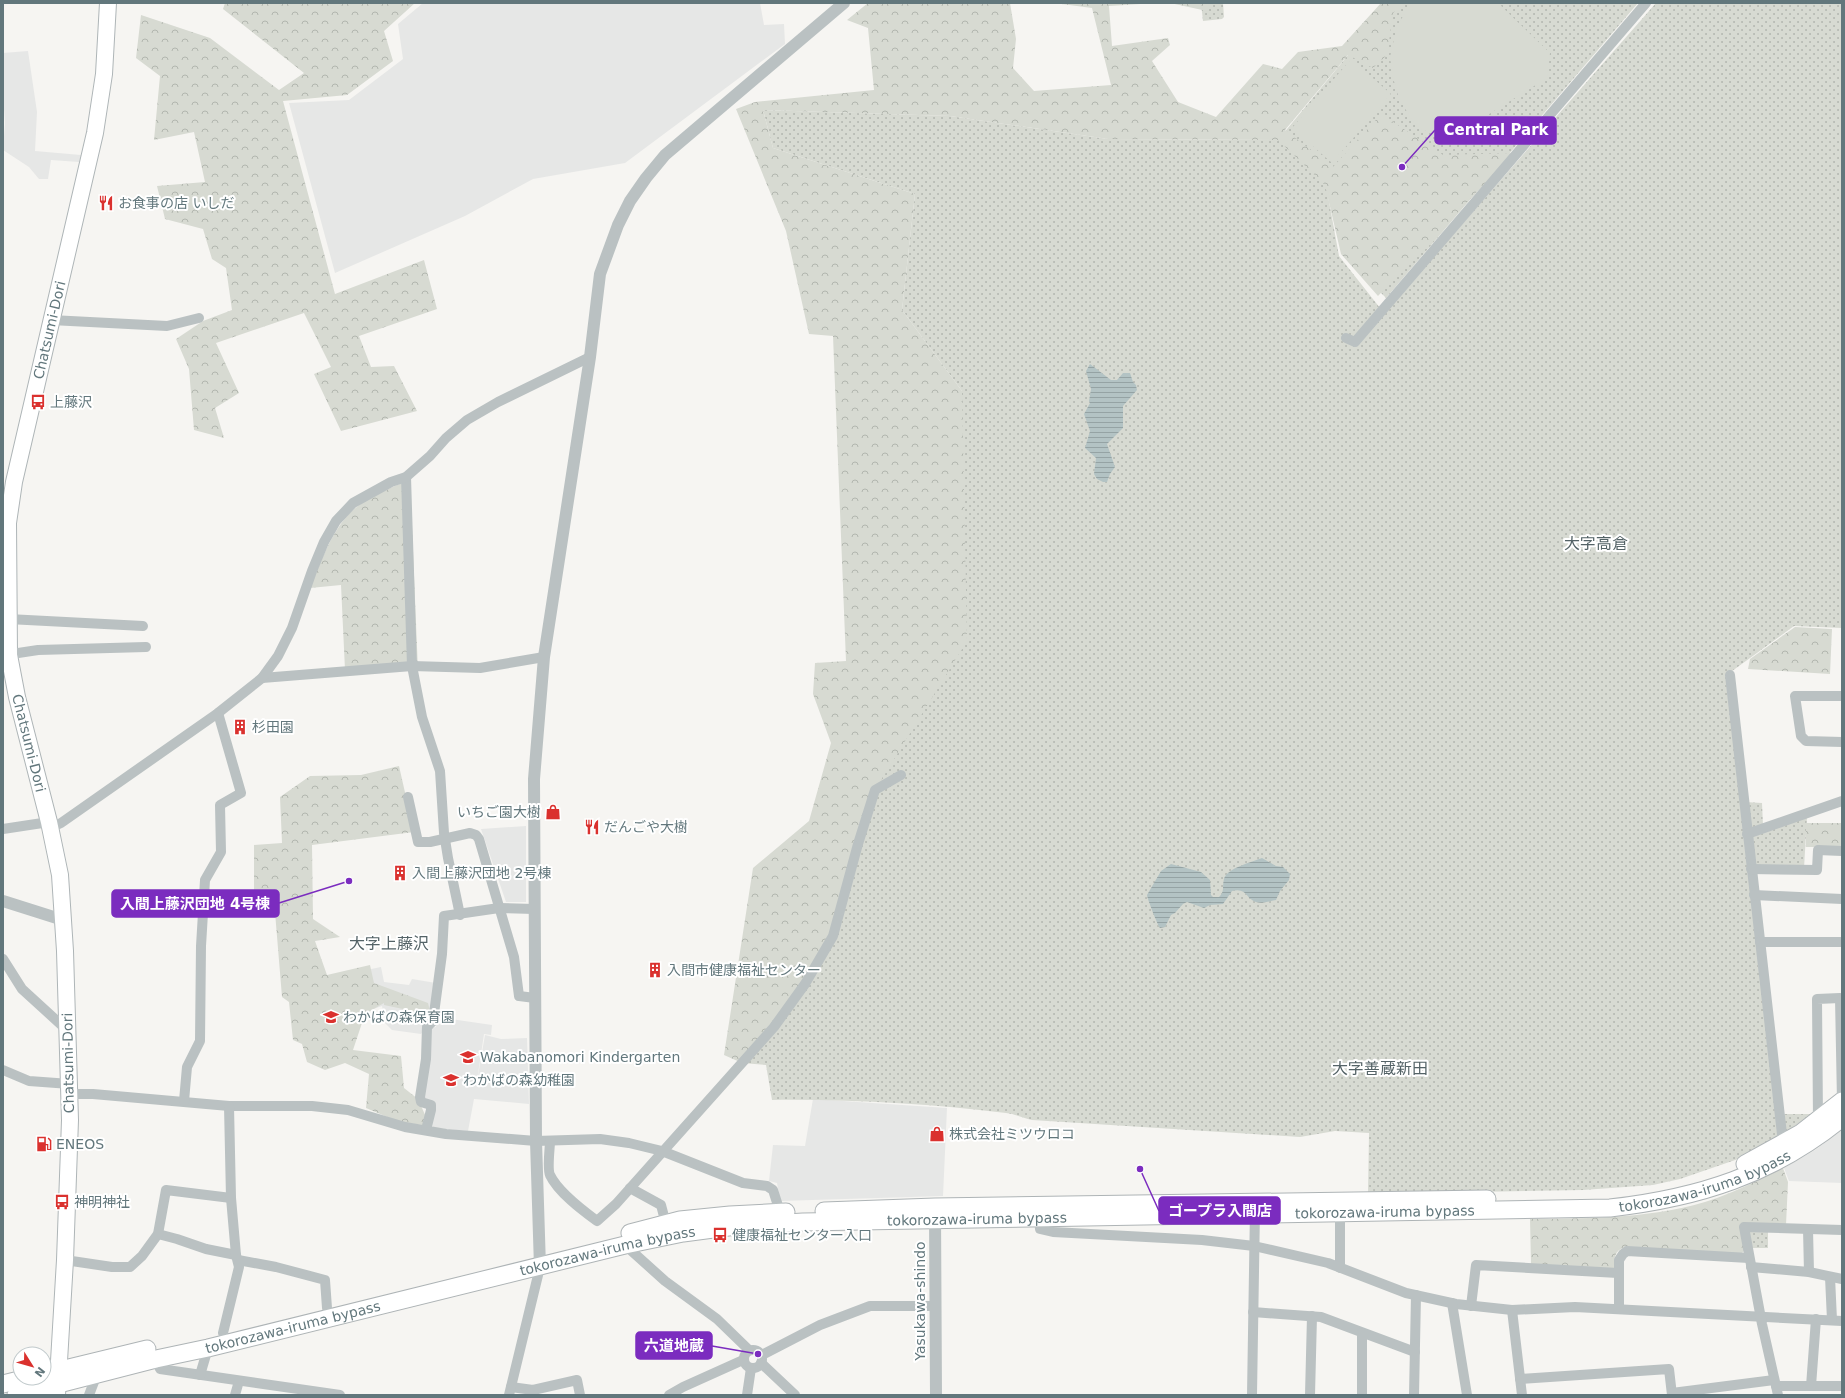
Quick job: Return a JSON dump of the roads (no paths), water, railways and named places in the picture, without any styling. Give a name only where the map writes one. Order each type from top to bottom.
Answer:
[{"type":"highway","name":"tokorozawa-iruma bypass","points":[[55,1381],[97,1374],[208,1348],[540,1262],[680,1220],[730,1214],[780,1212],[935,1214],[1255,1208],[1586,1198],[1648,1193],[1676,1187],[1733,1169],[1783,1143],[1818,1120],[1842,1101]]},
{"type":"highway","name":"tokorozawa-iruma bypass","points":[[16,1395],[55,1381],[223,1332],[540,1262],[683,1233],[736,1226],[935,1214],[1039,1219],[1255,1208],[1340,1213],[1583,1209],[1652,1203],[1694,1194],[1738,1179],[1774,1163],[1813,1141],[1842,1118]]},
{"type":"main road","name":"Chatsumi-Dori","points":[[55,1381],[65,1260],[70,1089],[63,920],[60,875],[49,825],[6,655],[8,619],[6,522],[100,104],[104,74],[108,3]]},
{"type":"street","points":[[580,1395],[577,1380],[533,1390],[510,1391],[540,1262],[536,1141],[534,779],[544,656],[590,357],[600,274],[618,225],[630,201],[665,155],[844,3]]},
{"type":"street","points":[[1346,338],[1355,342],[1646,3]]},
{"type":"street","points":[[51,320],[168,326],[199,318]]},
{"type":"street","points":[[3,829],[49,825],[61,822],[218,713],[262,678],[278,656],[292,628],[324,542],[336,521],[353,503],[390,482],[406,477],[430,456],[446,438],[466,420],[498,402],[590,357]]},
{"type":"street","points":[[406,477],[412,666],[422,717],[440,771],[445,838],[460,915]]},
{"type":"street","points":[[8,619],[143,626]]},
{"type":"street","points":[[6,655],[38,650],[146,647]]},
{"type":"street","points":[[262,678],[412,666],[480,668],[544,656]]},
{"type":"street","points":[[1730,675],[1783,1143]]},
{"type":"street","points":[[1842,696],[1795,696],[1801,736],[1806,741],[1842,742]]},
{"type":"street","points":[[184,1102],[187,1067],[200,1041],[201,946],[205,880],[222,852],[220,805],[241,793],[218,713]]},
{"type":"street","points":[[550,1140],[549,1174],[560,1188],[581,1209],[597,1221],[630,1188],[774,1027],[805,984],[833,936],[858,844],[876,790],[901,775]]},
{"type":"street","points":[[408,797],[418,842],[430,842],[470,833],[476,835],[479,839],[514,958],[519,996],[535,998]]},
{"type":"street","points":[[1747,834],[1842,801]]},
{"type":"street","points":[[1751,869],[1817,870],[1818,850],[1842,851]]},
{"type":"street","points":[[1754,895],[1842,899]]},
{"type":"street","points":[[3,901],[63,920]]},
{"type":"street","points":[[426,1130],[432,1110],[431,1105],[421,1102],[420,1097],[426,1060],[427,1027],[433,1021],[442,954],[444,916],[460,915],[499,908],[534,909]]},
{"type":"street","points":[[1760,942],[1842,942]]},
{"type":"street","points":[[3,959],[22,989],[68,1031]]},
{"type":"street","points":[[1818,1120],[1817,998],[1840,998],[1842,1101]]},
{"type":"street","points":[[3,1070],[29,1081],[93,1094],[229,1106],[312,1106],[348,1110],[405,1127],[446,1134],[536,1141],[600,1139],[630,1143],[662,1152],[743,1183],[767,1186],[773,1190],[780,1212]]},
{"type":"street","points":[[223,1332],[239,1267],[231,1198],[229,1106]]},
{"type":"street","points":[[630,1188],[661,1205],[666,1224]]},
{"type":"street","points":[[65,1260],[112,1267],[130,1267],[142,1256],[158,1234],[166,1190],[231,1198]]},
{"type":"street","points":[[1252,1395],[1252,1312],[1255,1208]]},
{"type":"street","points":[[1340,1213],[1340,1268]]},
{"type":"street","name":"Yasukawa-shindo","points":[[935,1214],[936,1395]]},
{"type":"street","points":[[1039,1219],[1040,1229],[1053,1232],[1202,1240],[1254,1246],[1328,1263],[1406,1293],[1452,1303],[1512,1310],[1575,1307],[1837,1321],[1830,1277]]},
{"type":"street","points":[[1776,1387],[1760,1316],[1744,1227],[1842,1230]]},
{"type":"street","points":[[1808,1229],[1809,1272]]},
{"type":"street","points":[[158,1234],[177,1238],[206,1249],[237,1258],[325,1280],[327,1308]]},
{"type":"street","points":[[625,1245],[665,1281],[718,1318],[749,1350],[758,1351],[761,1359],[795,1395]]},
{"type":"street","points":[[1620,1309],[1618,1273],[1619,1260],[1627,1251],[1750,1262],[1842,1279]]},
{"type":"street","points":[[1471,1306],[1476,1265],[1618,1273]]},
{"type":"street","points":[[1414,1395],[1416,1295]]},
{"type":"street","points":[[1452,1303],[1467,1395]]},
{"type":"street","points":[[743,1360],[746,1365],[751,1368],[757,1367],[761,1359],[820,1325],[870,1306],[935,1306]]},
{"type":"street","points":[[1512,1310],[1522,1395]]},
{"type":"street","points":[[1252,1312],[1312,1316],[1333,1320],[1362,1333],[1415,1352]]},
{"type":"street","points":[[1310,1395],[1312,1316]]},
{"type":"street","points":[[1811,1386],[1816,1319]]},
{"type":"street","points":[[1362,1333],[1362,1395]]},
{"type":"street","points":[[200,1376],[208,1348]]},
{"type":"street","points":[[669,1395],[683,1387],[743,1360],[745,1354],[749,1350]]},
{"type":"street","points":[[156,1359],[160,1369],[200,1376],[340,1395]]},
{"type":"street","points":[[747,1395],[751,1368]]},
{"type":"street","points":[[1520,1379],[1669,1369],[1672,1394],[1776,1387],[1842,1386]]},
{"type":"street","points":[[89,1395],[97,1374]]},
{"type":"street","points":[[235,1395],[239,1381]]},
{"type":"place","name":"Central Park","points":[[1402,167]]},
{"type":"place","name":"お食事の店 いしだ","points":[[106,203]]},
{"type":"place","name":"上藤沢","points":[[38,402]]},
{"type":"place","name":"杉田園","points":[[240,727]]},
{"type":"place","name":"いちご園大樹","points":[[553,812]]},
{"type":"place","name":"だんごや大樹","points":[[592,827]]},
{"type":"place","name":"入間上藤沢団地 2号棟","points":[[400,873]]},
{"type":"place","name":"入間上藤沢団地 4号棟","points":[[349,881]]},
{"type":"place","name":"入間市健康福祉センター","points":[[655,970]]},
{"type":"place","name":"わかばの森保育園","points":[[331,1017]]},
{"type":"place","name":"Wakabanomori Kindergarten","points":[[468,1057]]},
{"type":"place","name":"わかばの森幼稚園","points":[[451,1080]]},
{"type":"place","name":"株式会社ミツウロコ","points":[[937,1134]]},
{"type":"place","name":"ENEOS","points":[[44,1144]]},
{"type":"place","name":"ゴープラ入間店","points":[[1140,1169]]},
{"type":"place","name":"神明神社","points":[[62,1202]]},
{"type":"place","name":"健康福祉センター入口","points":[[720,1235]]},
{"type":"place","name":"六道地蔵","points":[[758,1354]]},
{"type":"district","name":"大字高倉","points":[[1596,543]]},
{"type":"district","name":"大字上藤沢","points":[[389,943]]},
{"type":"district","name":"大字善蔵新田","points":[[1380,1068]]}]
